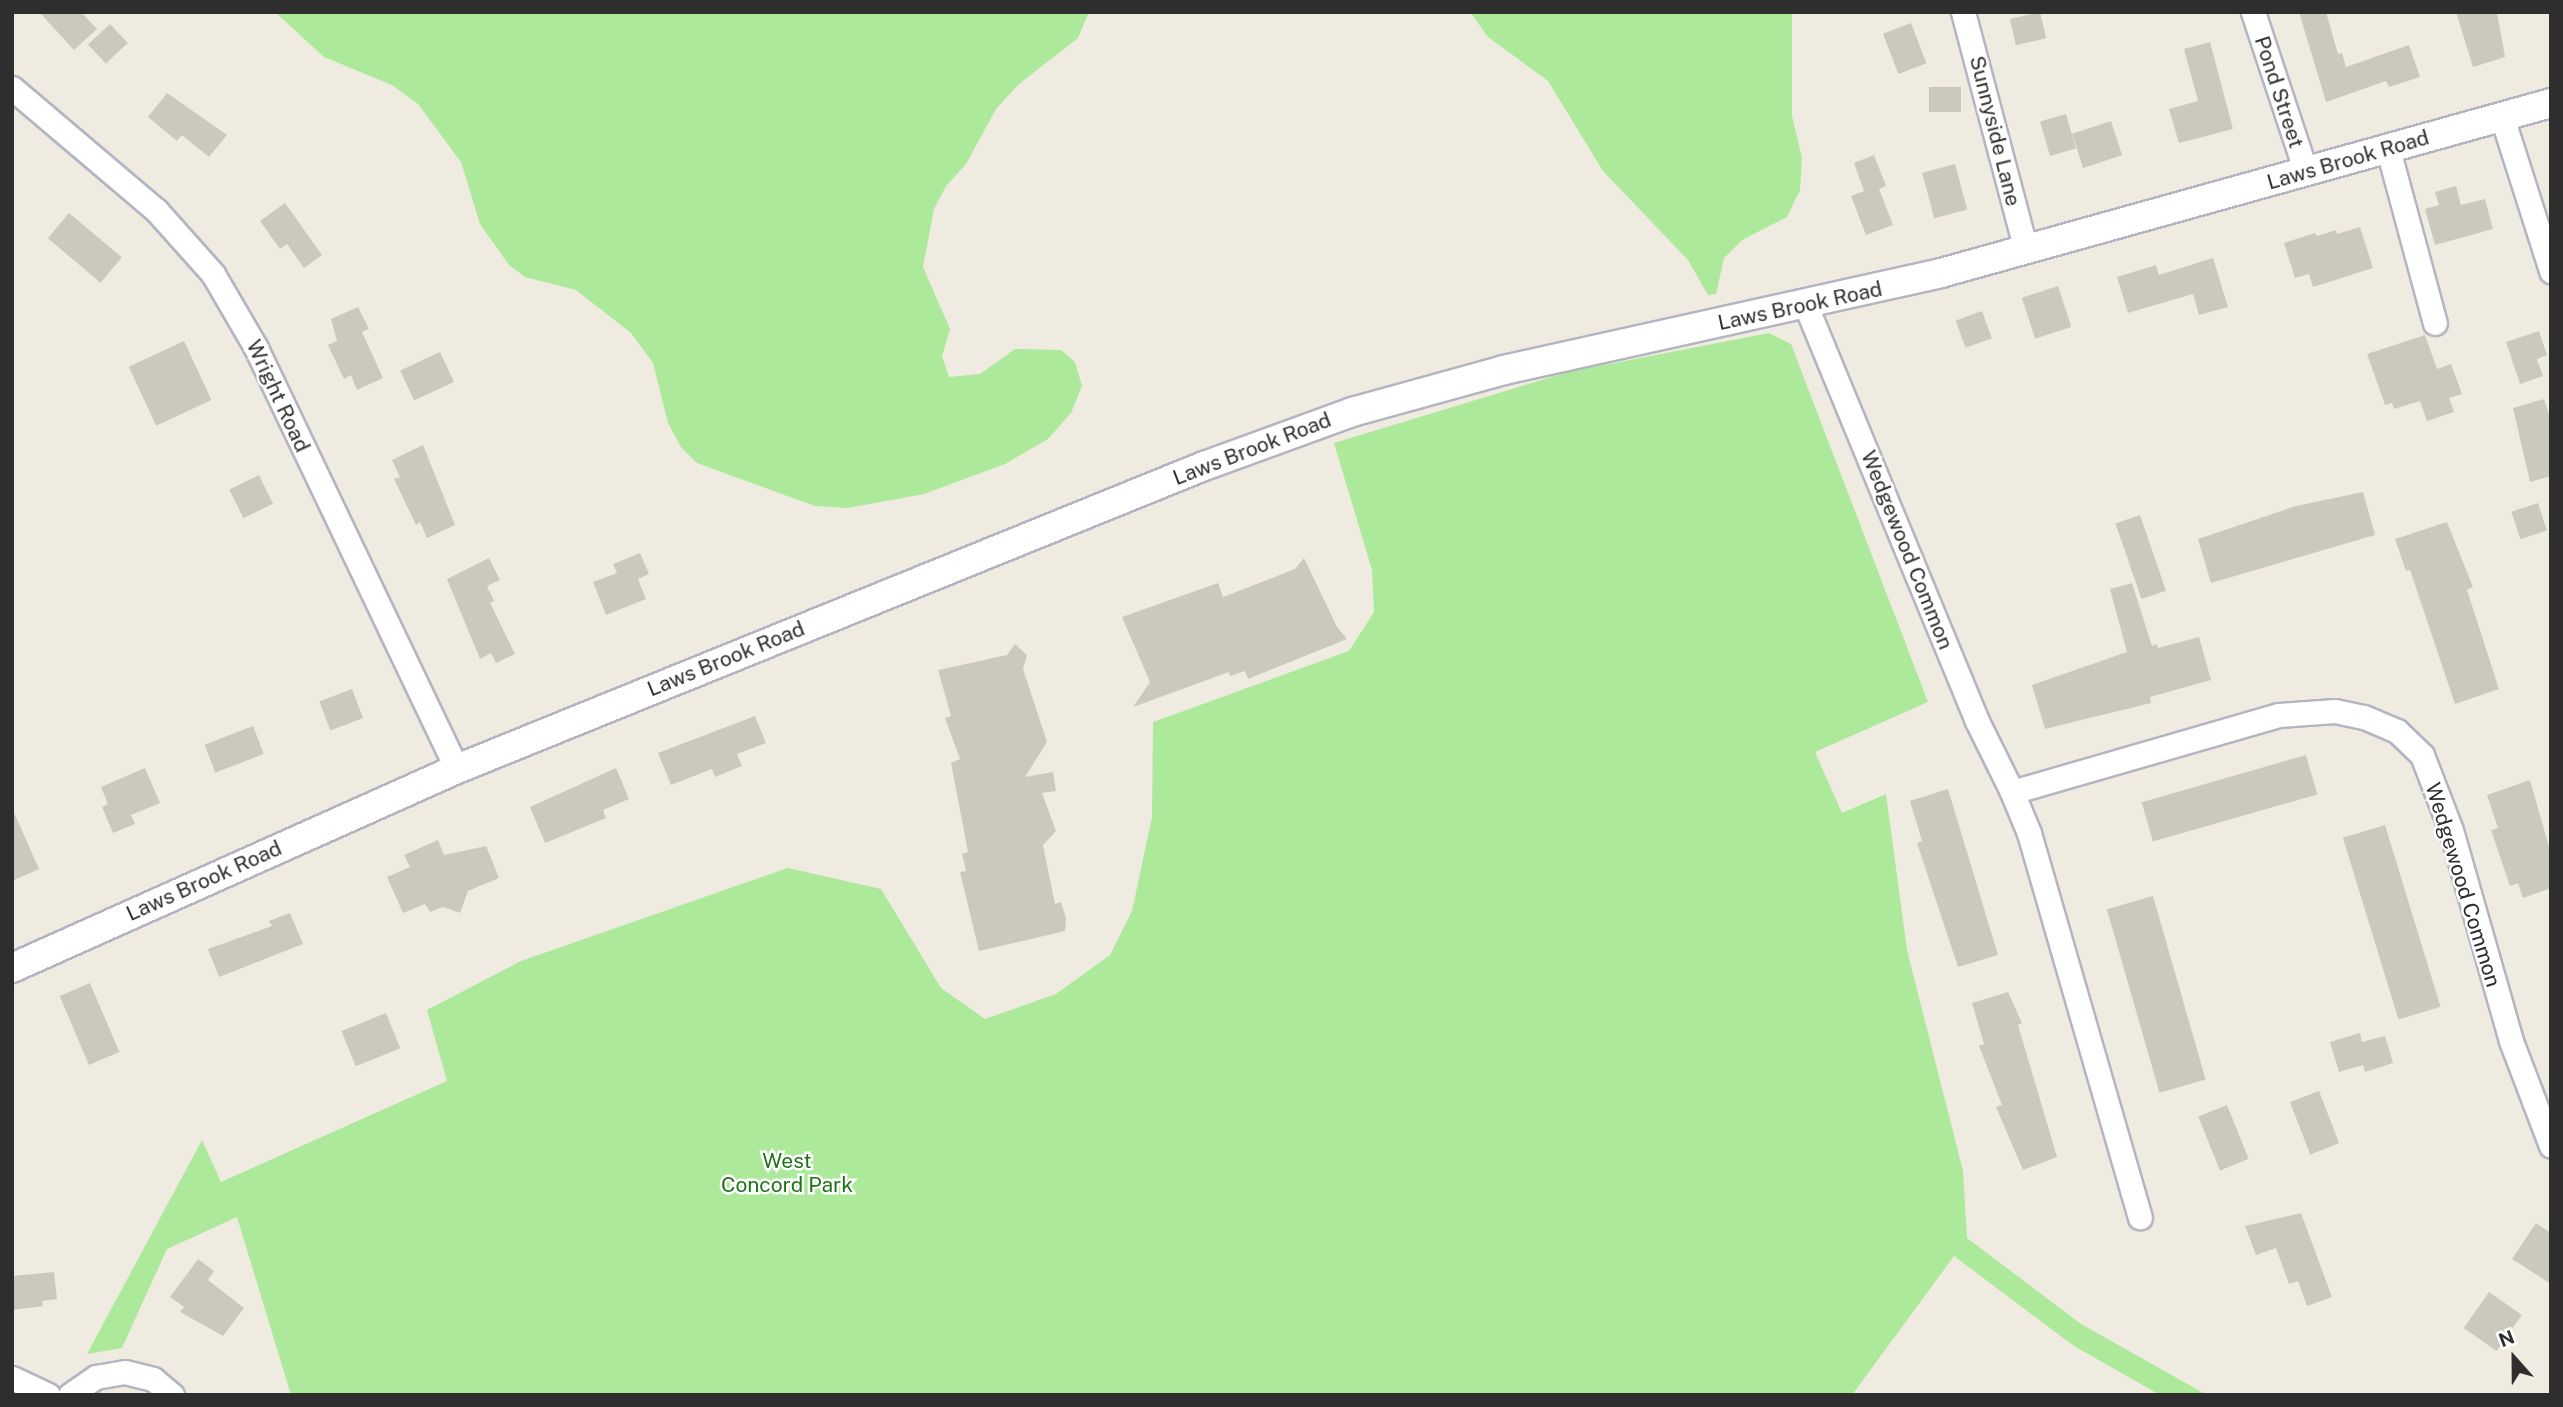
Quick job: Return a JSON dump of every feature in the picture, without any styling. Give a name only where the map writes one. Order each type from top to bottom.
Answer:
[{"type":"street","name":"Sunnyside Lane","points":[[1964,12],[2026,250]]},
{"type":"street","name":"Pond Street","points":[[2253,12],[2306,172]]},
{"type":"street","name":"Wright Road","points":[[12,88],[156,209],[213,274],[256,348],[457,769]]},
{"type":"street","name":"Laws Brook Road","points":[[12,968],[457,769],[1181,475],[1352,412],[1578,353],[1806,306],[2026,250],[2551,103]]},
{"type":"street","points":[[2502,117],[2551,271]]},
{"type":"street","points":[[2388,149],[2435,323]]},
{"type":"street","name":"Wedgewood Common","points":[[1806,306],[1976,719],[2029,833],[2140,1217]]},
{"type":"street","name":"Wedgewood Common","points":[[2012,792],[2279,715],[2335,711],[2364,717],[2396,731],[2422,755],[2451,830],[2511,1041],[2551,1146]]},
{"type":"street","points":[[70,1395],[96,1377],[125,1372],[153,1379],[172,1395]]},
{"type":"street","points":[[12,1378],[48,1395]]},
{"type":"green space","points":[[275,12],[1089,12],[1078,38],[1019,84],[996,109],[966,164],[946,186],[934,209],[923,267],[950,329],[942,356],[949,377],[980,374],[1015,349],[1061,350],[1075,362],[1082,386],[1071,413],[1048,439],[1005,464],[924,494],[848,508],[815,506],[697,463],[681,447],[668,423],[653,363],[631,333],[576,290],[525,277],[509,265],[480,224],[461,162],[418,104],[392,85],[324,57]]},
{"type":"green space","points":[[1470,12],[1792,12],[1792,116],[1802,158],[1800,190],[1787,217],[1742,240],[1724,258],[1716,294],[1708,295],[1688,260],[1603,171],[1548,81],[1488,37]]},
{"type":"green space","name":"West Concord Park","points":[[1769,333],[1791,344],[1928,702],[1815,752],[1842,813],[1886,794],[1907,950],[1963,1171],[1967,1238],[2081,1324],[2207,1395],[2160,1395],[2074,1346],[1954,1256],[1852,1395],[291,1395],[237,1217],[167,1249],[122,1348],[87,1354],[202,1140],[221,1182],[447,1081],[427,1010],[521,961],[788,868],[881,889],[941,988],[985,1019],[1056,994],[1110,955],[1132,911],[1152,817],[1153,722],[1349,651],[1374,612],[1372,570],[1334,443],[1568,372]]},
{"type":"building","points":[[39,12],[81,12],[97,29],[74,50]]},
{"type":"building","points":[[2040,12],[2046,38],[2016,45],[2010,19]]},
{"type":"building","points":[[2299,12],[2326,12],[2338,54],[2342,53],[2346,67],[2409,45],[2420,77],[2389,87],[2386,81],[2326,102]]},
{"type":"building","points":[[2456,12],[2497,12],[2505,57],[2473,67]]},
{"type":"building","points":[[1911,23],[1926,63],[1898,74],[1883,34]]},
{"type":"building","points":[[110,24],[128,43],[106,63],[88,44]]},
{"type":"building","points":[[2210,42],[2233,129],[2179,143],[2169,109],[2198,101],[2184,49]]},
{"type":"building","points":[[1929,87],[1961,87],[1961,112],[1929,112]]},
{"type":"building","points":[[167,93],[227,135],[209,157],[182,135],[177,141],[148,117]]},
{"type":"building","points":[[2066,114],[2076,149],[2050,156],[2040,121]]},
{"type":"building","points":[[2111,121],[2122,155],[2083,168],[2072,134]]},
{"type":"building","points":[[1874,155],[1886,186],[1879,189],[1893,225],[1866,235],[1851,196],[1864,191],[1854,163]]},
{"type":"building","points":[[1955,164],[1967,209],[1934,218],[1922,173]]},
{"type":"building","points":[[2456,186],[2461,205],[2485,199],[2493,229],[2435,245],[2425,209],[2439,205],[2435,192]]},
{"type":"building","points":[[285,203],[322,255],[304,268],[287,244],[280,249],[260,221]]},
{"type":"building","points":[[69,213],[122,257],[101,283],[48,238]]},
{"type":"building","points":[[2360,227],[2373,268],[2313,287],[2309,274],[2295,278],[2284,243],[2315,233],[2317,236],[2336,230],[2337,234]]},
{"type":"building","points":[[2213,258],[2228,307],[2199,315],[2193,294],[2128,313],[2117,277],[2156,265],[2159,275]]},
{"type":"building","points":[[2058,286],[2071,327],[2035,339],[2022,298]]},
{"type":"building","points":[[358,307],[369,329],[362,332],[383,378],[357,390],[351,375],[344,379],[328,345],[337,341],[331,319]]},
{"type":"building","points":[[1982,311],[1992,338],[1966,348],[1956,321]]},
{"type":"building","points":[[2539,331],[2547,355],[2537,359],[2543,376],[2520,384],[2506,342]]},
{"type":"building","points":[[2425,335],[2437,369],[2451,364],[2462,394],[2449,398],[2454,412],[2427,421],[2420,401],[2394,409],[2392,403],[2385,405],[2367,354]]},
{"type":"building","points":[[184,341],[211,400],[156,426],[129,367]]},
{"type":"building","points":[[440,352],[454,382],[414,401],[400,371]]},
{"type":"building","points":[[2544,399],[2551,420],[2551,476],[2530,482],[2513,408]]},
{"type":"building","points":[[423,445],[455,525],[427,538],[420,522],[416,525],[394,479],[400,477],[392,460]]},
{"type":"building","points":[[259,475],[273,504],[243,518],[229,489]]},
{"type":"building","points":[[2363,492],[2375,535],[2211,583],[2198,539],[2296,506]]},
{"type":"building","points":[[2538,503],[2547,531],[2520,539],[2511,512]]},
{"type":"building","points":[[2140,515],[2166,591],[2141,599],[2115,523]]},
{"type":"building","points":[[2447,522],[2473,587],[2467,590],[2499,689],[2455,704],[2410,570],[2406,571],[2395,539]]},
{"type":"building","points":[[640,553],[649,574],[638,579],[646,599],[606,615],[593,582],[617,573],[613,564]]},
{"type":"building","points":[[489,558],[500,580],[487,586],[494,601],[490,603],[515,654],[496,663],[491,653],[480,659],[447,579]]},
{"type":"building","points":[[1304,558],[1337,627],[1347,639],[1248,679],[1245,671],[1230,676],[1229,672],[1133,707],[1150,682],[1122,617],[1218,583],[1223,597],[1295,569]]},
{"type":"building","points":[[2132,583],[2152,646],[2157,644],[2158,648],[2199,637],[2211,680],[2150,697],[2151,703],[2045,729],[2032,685],[2127,652],[2110,589]]},
{"type":"building","points":[[1015,644],[1027,655],[1023,669],[1047,742],[1025,777],[1053,772],[1056,791],[1042,793],[1056,831],[1043,845],[1055,904],[1061,902],[1066,918],[1065,931],[979,951],[960,872],[966,871],[962,854],[968,852],[951,763],[960,759],[945,718],[951,716],[938,670],[1007,655]]},
{"type":"building","points":[[352,689],[363,718],[330,730],[319,702]]},
{"type":"building","points":[[755,716],[766,743],[737,754],[742,766],[715,777],[712,769],[671,785],[658,753]]},
{"type":"building","points":[[253,726],[264,754],[215,773],[204,745]]},
{"type":"building","points":[[2306,755],[2317,794],[2153,842],[2142,802]]},
{"type":"building","points":[[145,768],[160,803],[131,815],[135,824],[113,833],[102,807],[108,804],[101,787]]},
{"type":"building","points":[[616,768],[629,799],[603,810],[606,818],[545,843],[530,807]]},
{"type":"building","points":[[2530,780],[2551,854],[2551,888],[2523,898],[2518,883],[2510,886],[2491,830],[2498,828],[2487,795]]},
{"type":"building","points":[[1948,789],[1998,955],[1958,967],[1917,843],[1922,841],[1910,801]]},
{"type":"building","points":[[12,808],[39,869],[12,881]]},
{"type":"building","points":[[2385,825],[2441,1007],[2398,1020],[2343,838]]},
{"type":"building","points":[[438,840],[444,855],[486,846],[499,878],[468,891],[460,913],[443,907],[430,912],[425,904],[403,913],[387,877],[410,867],[404,855]]},
{"type":"building","points":[[2153,896],[2206,1080],[2160,1093],[2107,909]]},
{"type":"building","points":[[290,913],[303,944],[219,977],[208,949],[272,926],[269,921]]},
{"type":"building","points":[[90,983],[119,1052],[89,1065],[60,996]]},
{"type":"building","points":[[2008,992],[2022,1023],[2018,1025],[2057,1157],[2023,1170],[1996,1107],[2002,1105],[1979,1046],[1984,1044],[1972,1003]]},
{"type":"building","points":[[386,1013],[400,1048],[356,1066],[341,1031]]},
{"type":"building","points":[[2360,1033],[2362,1042],[2385,1036],[2393,1063],[2365,1072],[2363,1065],[2339,1072],[2330,1042]]},
{"type":"building","points":[[2319,1091],[2339,1143],[2310,1154],[2290,1102]]},
{"type":"building","points":[[2227,1105],[2249,1159],[2220,1170],[2198,1117]]},
{"type":"building","points":[[2301,1213],[2332,1297],[2307,1306],[2298,1281],[2289,1284],[2276,1248],[2256,1255],[2245,1226]]},
{"type":"building","points":[[2536,1223],[2551,1233],[2551,1284],[2512,1259]]},
{"type":"building","points":[[198,1259],[214,1271],[208,1280],[244,1308],[223,1336],[180,1312],[184,1307],[170,1297]]},
{"type":"building","points":[[54,1272],[57,1299],[42,1301],[43,1306],[12,1310],[12,1276]]},
{"type":"building","points":[[2489,1292],[2522,1315],[2497,1351],[2464,1328]]}]
